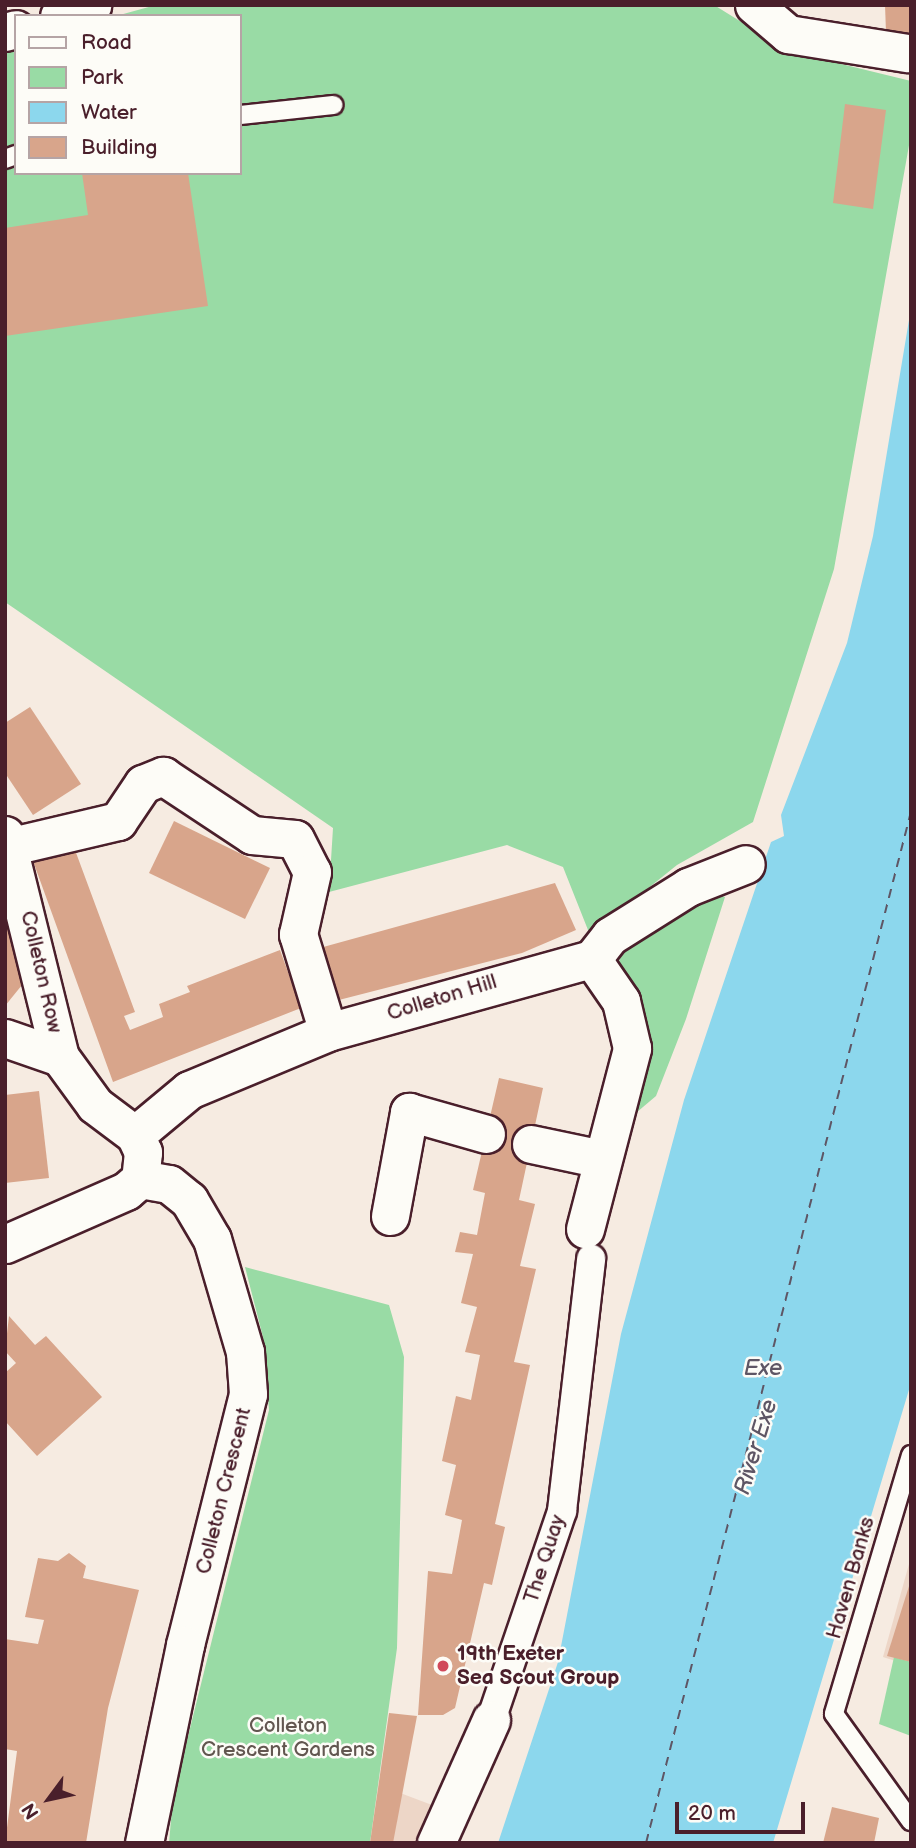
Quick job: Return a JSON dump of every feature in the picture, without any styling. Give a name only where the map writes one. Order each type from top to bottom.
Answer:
[{"type":"street","points":[[65,14],[92,5]]},
{"type":"street","points":[[754,5],[788,34],[909,54]]},
{"type":"street","points":[[8,841],[118,821],[143,784],[163,776],[251,835],[295,839],[312,872],[298,934],[328,1032]]},
{"type":"street","name":"Colleton Row","points":[[8,841],[60,1056]]},
{"type":"street","points":[[588,1244],[602,1159],[632,1048],[621,1001],[592,958],[610,936],[688,887],[746,864]]},
{"type":"street","name":"Colleton Hill","points":[[135,1135],[189,1090],[328,1032],[592,958]]},
{"type":"street","points":[[5,1038],[60,1056],[95,1105],[135,1135],[143,1153],[140,1179],[105,1203],[5,1244]]},
{"type":"street","points":[[390,1216],[409,1112],[486,1134]]},
{"type":"street","points":[[531,1144],[602,1159]]},
{"type":"street","name":"Colleton Crescent","points":[[140,1179],[169,1184],[189,1200],[212,1239],[245,1352],[248,1394],[185,1645],[144,1843]]},
{"type":"street","name":"The Quay","points":[[436,1843],[491,1720],[562,1511],[588,1244]]},
{"type":"lane","points":[[242,115],[333,105]]},
{"type":"lane","name":"Haven Banks","points":[[911,1455],[834,1714],[911,1821]]},
{"type":"shaded area","points":[[911,1557],[911,1666],[883,1657]]},
{"type":"shaded area","points":[[387,1788],[432,1805],[422,1843],[375,1843]]},
{"type":"green space","points":[[156,5],[714,5],[788,51],[911,81],[911,134],[834,569],[753,822],[677,865],[590,935],[563,867],[507,845],[329,892],[333,828],[5,602],[5,45],[14,43],[14,175],[242,175],[242,14],[123,14]]},
{"type":"green space","points":[[710,892],[725,897],[686,1019],[656,1096],[630,1118],[646,1049],[643,1012],[619,965],[620,954],[624,944]]},
{"type":"green space","name":"Colleton Crescent Gardens","points":[[245,1267],[389,1305],[404,1357],[397,1648],[370,1843],[169,1843],[173,1797],[269,1410],[263,1337]]},
{"type":"green space","points":[[894,1657],[911,1662],[911,1736],[879,1724]]},
{"type":"water","name":"Exe","points":[[911,308],[911,1383],[773,1843],[498,1843],[558,1662],[621,1334],[684,1100],[771,842],[784,836],[781,815],[847,643],[873,536]]},
{"type":"building","points":[[885,5],[911,5],[911,37],[886,32]]},
{"type":"building","points":[[845,104],[886,110],[873,209],[833,203]]},
{"type":"building","points":[[82,175],[188,175],[208,306],[5,336],[5,228],[88,215]]},
{"type":"building","points":[[30,707],[81,784],[33,815],[5,773],[5,723]]},
{"type":"building","points":[[174,821],[270,868],[245,919],[149,873]]},
{"type":"building","points":[[75,850],[135,1012],[124,1016],[130,1030],[163,1017],[159,1004],[190,992],[187,986],[280,950],[301,1008],[113,1082],[33,861]]},
{"type":"building","points":[[555,883],[576,930],[522,953],[335,1001],[316,949]]},
{"type":"building","points":[[5,918],[26,980],[5,1006]]},
{"type":"building","points":[[499,1078],[543,1088],[519,1200],[535,1204],[520,1266],[536,1269],[514,1362],[530,1365],[495,1524],[505,1527],[492,1585],[484,1583],[455,1708],[443,1715],[418,1715],[428,1571],[452,1574],[462,1520],[445,1515],[456,1465],[442,1461],[456,1396],[471,1400],[480,1355],[465,1352],[477,1307],[461,1303],[473,1254],[455,1252],[460,1232],[477,1235],[485,1193],[473,1190]]},
{"type":"building","points":[[39,1091],[49,1178],[5,1183],[5,1095]]},
{"type":"building","points":[[9,1316],[35,1345],[46,1336],[102,1397],[37,1456],[5,1421],[5,1373],[16,1363],[5,1351]]},
{"type":"building","points":[[69,1553],[86,1566],[83,1578],[139,1590],[108,1708],[86,1843],[5,1843],[17,1751],[5,1749],[5,1639],[38,1644],[44,1620],[25,1617],[38,1558],[58,1561]]},
{"type":"building","points":[[911,1583],[911,1662],[887,1656]]},
{"type":"building","points":[[389,1713],[417,1716],[393,1843],[370,1843]]},
{"type":"building","points":[[832,1807],[879,1818],[874,1843],[823,1843]]},
{"type":"ferry route","points":[[646,1843],[911,812]]},
{"type":"place","name":"19th Exeter Sea Scout Group","points":[[443,1666]]},
{"type":"water label","name":"River Exe","points":[[756,1447]]}]
